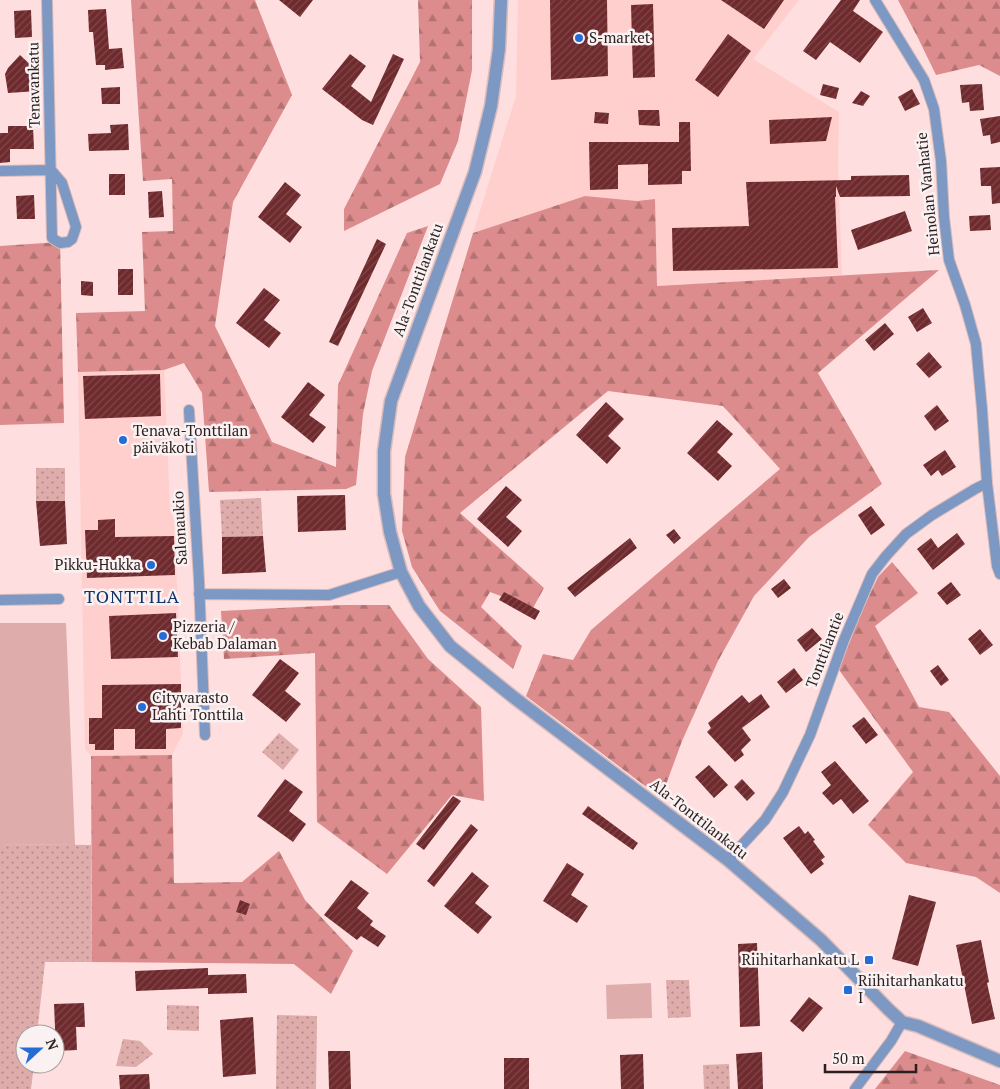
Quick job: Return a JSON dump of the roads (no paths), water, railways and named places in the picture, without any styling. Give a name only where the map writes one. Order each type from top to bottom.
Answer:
[{"type":"street","name":"Tenavankatu","points":[[47,0],[52,238],[60,243],[68,242],[72,239],[76,227],[62,183],[51,170]]},
{"type":"street","name":"Ala-Tonttilankatu","points":[[501,0],[499,49],[491,106],[475,172],[391,401],[384,451],[384,494],[390,532],[401,572],[419,606],[450,646],[512,696],[728,860],[821,940],[902,1022],[918,1026],[1000,1061]]},
{"type":"street","name":"Heinolan Vanhatie","points":[[875,0],[924,80],[934,109],[949,260],[976,344],[987,484],[997,566],[1000,574]]},
{"type":"street","points":[[0,171],[51,170]]},
{"type":"street","name":"Salonaukio","points":[[189,410],[205,735]]},
{"type":"street","name":"Tonttilantie","points":[[728,860],[765,820],[783,792],[810,735],[844,640],[872,574],[906,534],[975,488],[987,484]]},
{"type":"street","points":[[199,594],[329,595],[401,572]]},
{"type":"street","points":[[0,600],[59,599]]},
{"type":"street","points":[[855,1089],[891,1041],[902,1022]]},
{"type":"place","name":"S-market","points":[[579,38]]},
{"type":"place","name":"Tenava-Tonttilan päiväkoti","points":[[123,440]]},
{"type":"place","name":"Pikku-Hukka","points":[[151,565]]},
{"type":"place","name":"Pizzeria / Kebab Dalaman","points":[[163,636]]},
{"type":"place","name":"Cityvarasto Lahti Tonttila","points":[[142,707]]},
{"type":"place","name":"Riihitarhankatu L","points":[[869,960]]},
{"type":"place","name":"Riihitarhankatu I","points":[[848,990]]},
{"type":"district","name":"TONTTILA","points":[[132,597]]}]
